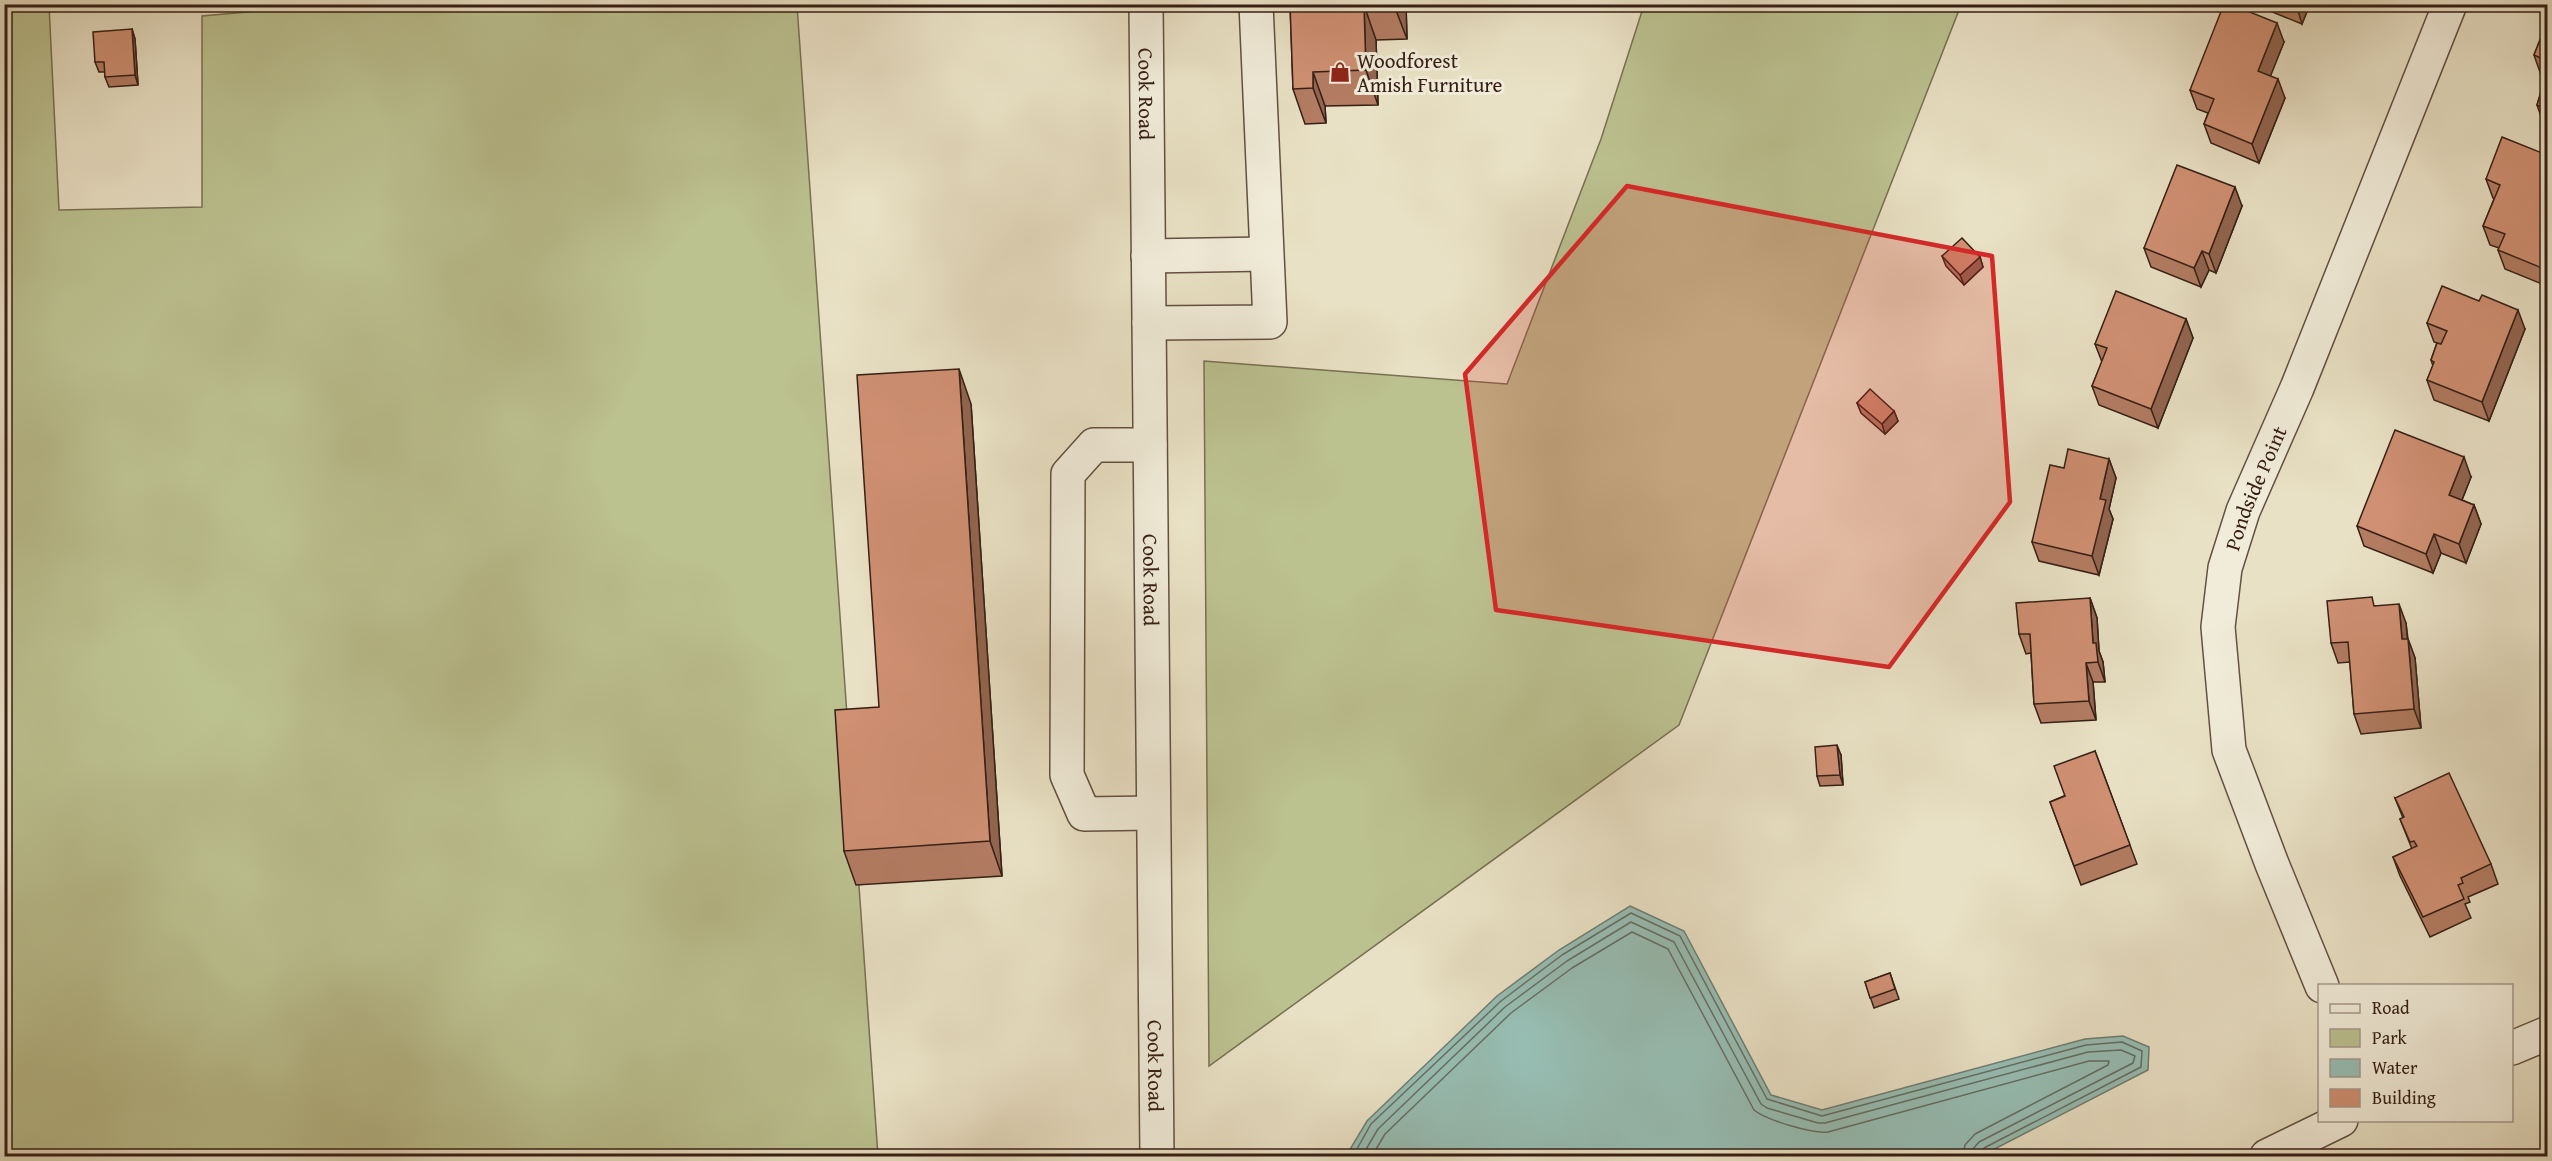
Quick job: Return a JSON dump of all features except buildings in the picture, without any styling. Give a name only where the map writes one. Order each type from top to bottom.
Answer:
[{"type":"street","name":"Cook Road","points":[[1146,4],[1157,1156]]},
{"type":"street","points":[[1149,323],[1270,322],[1256,4]]},
{"type":"street","name":"Pondside Point","points":[[2321,984],[2229,750],[2218,627],[2225,568],[2243,511],[2297,388],[2450,4]]},
{"type":"street","points":[[1148,256],[1266,254]]},
{"type":"street","points":[[1150,446],[1094,445],[1068,474],[1067,775],[1084,814],[1153,813]]},
{"type":"street","points":[[2513,1047],[2547,1033]]},
{"type":"street","points":[[2267,1156],[2337,1122]]},
{"type":"highlighted area","points":[[1627,186],[1992,256],[2010,502],[1889,667],[1496,610],[1465,374]]},
{"type":"green space","points":[[337,4],[797,5],[878,1156],[5,1156],[5,5],[49,5],[59,210],[202,207],[202,16]]},
{"type":"green space","points":[[1644,5],[1961,5],[1679,725],[1209,1066],[1204,361],[1507,384],[1601,139]]},
{"type":"water","points":[[1630,906],[1684,931],[1771,1095],[1822,1110],[2085,1039],[2123,1036],[2149,1047],[2148,1070],[1981,1156],[1346,1156],[1367,1121],[1497,996],[1559,950]]},
{"type":"place","name":"Woodforest Amish Furniture","points":[[1340,72]]}]
